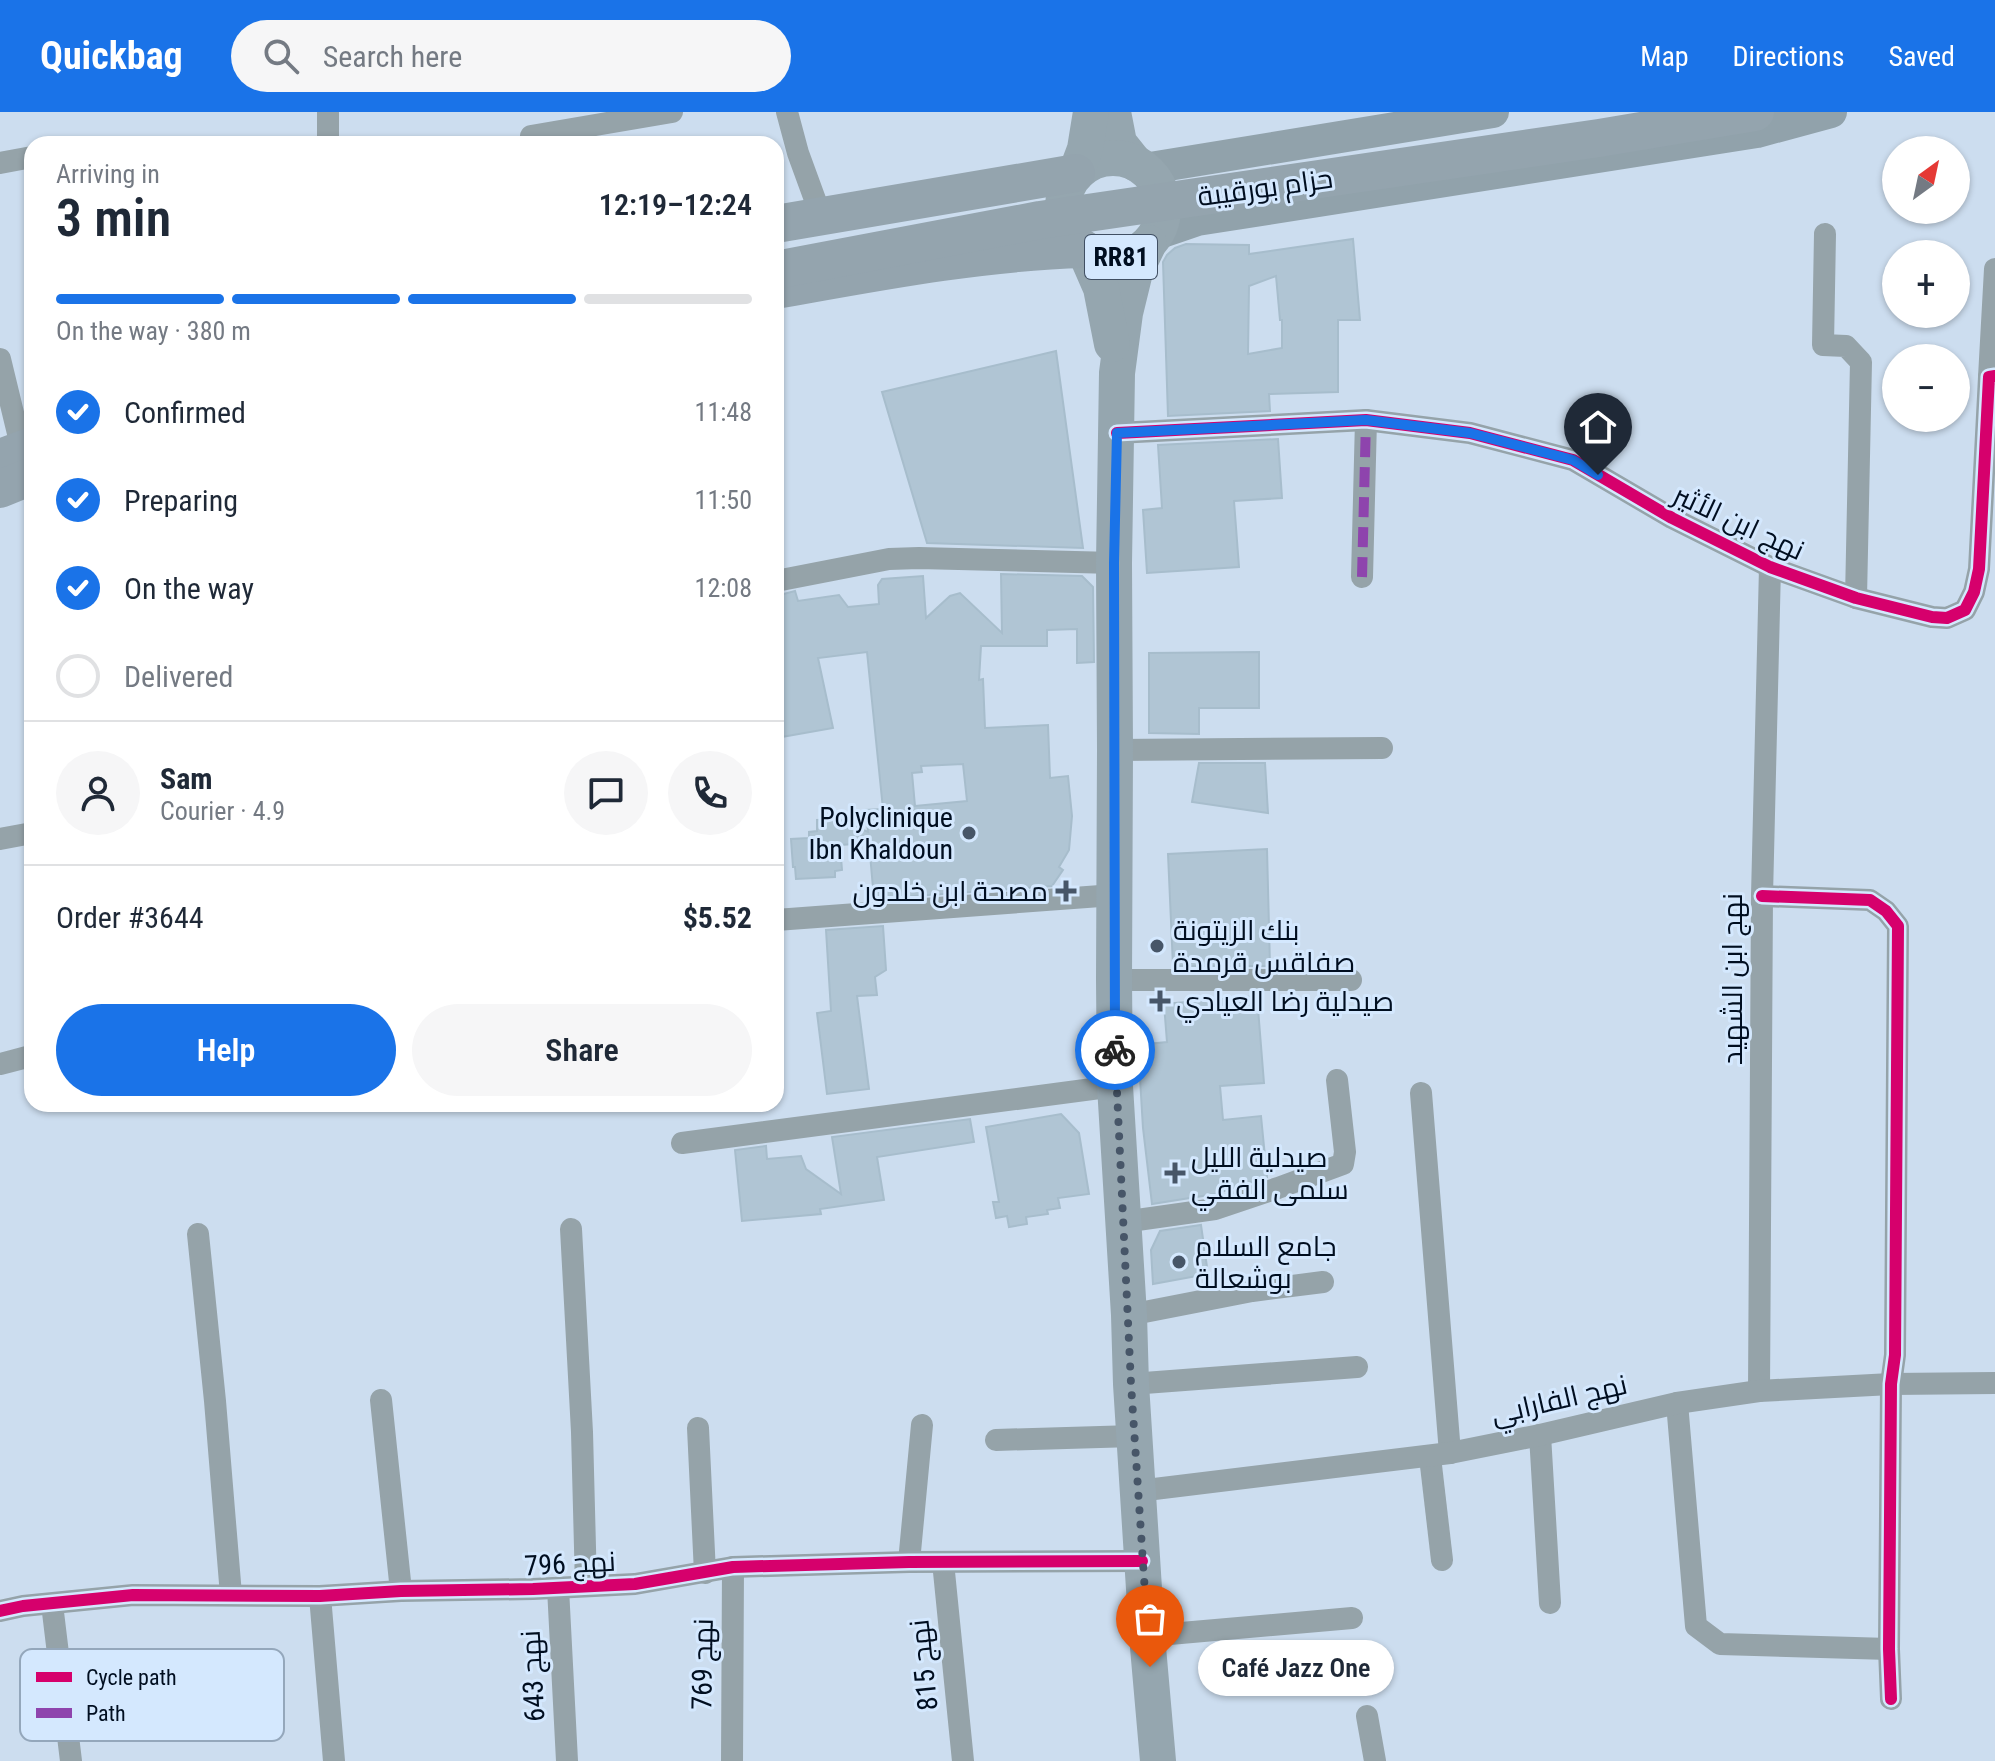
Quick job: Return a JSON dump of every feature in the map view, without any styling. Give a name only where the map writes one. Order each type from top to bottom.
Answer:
[{"type":"highway","name":"حزام بورقيبة","points":[[784,244],[1037,197],[1605,112]]},
{"type":"highway","name":"حزام بورقيبة","points":[[784,268],[1040,220],[1599,138],[1755,112]]},
{"type":"highway","points":[[784,223],[1076,173]]},
{"type":"highway","points":[[784,289],[982,257],[1084,249]]},
{"type":"highway","points":[[0,489],[21,458]]},
{"type":"main road","name":"RR81","points":[[1091,112],[1085,149],[1076,173],[1066,187],[1062,204],[1064,221],[1071,237],[1096,256],[1111,258],[1138,252],[1152,238]]},
{"type":"main road","name":"RR81","points":[[1113,112],[1119,143],[1154,179],[1163,206],[1161,221],[1135,272],[1125,313],[1117,373],[1114,563],[1115,1086],[1134,1436],[1158,1761]]},
{"type":"main road","name":"حزام بورقيبة","points":[[1140,166],[1493,112]]},
{"type":"main road","points":[[1611,112],[1613,155]]},
{"type":"main road","name":"حزام بورقيبة","points":[[1152,238],[1197,220],[1757,132],[1831,112]]},
{"type":"main road","points":[[1076,173],[1089,163],[1104,158],[1120,158],[1140,166]]},
{"type":"main road","name":"RR81","points":[[1084,249],[1101,288],[1117,373]]},
{"type":"street","points":[[328,112],[328,136]]},
{"type":"street","points":[[531,136],[672,112]]},
{"type":"street","points":[[787,112],[821,216]]},
{"type":"street","points":[[0,163],[24,158]]},
{"type":"street","points":[[1825,234],[1823,345],[1846,346],[1861,362],[1856,598]]},
{"type":"street","points":[[1992,376],[1995,269]]},
{"type":"street","points":[[0,359],[21,458]]},
{"type":"street","name":"نهج ابن الأثير","points":[[1117,433],[1366,420],[1470,433],[1573,460],[1672,518],[1770,567],[1856,598],[1947,618],[1965,610],[1974,592],[1979,569],[1992,376]]},
{"type":"street","points":[[1362,577],[1366,420]]},
{"type":"street","points":[[784,579],[889,559],[1114,563]]},
{"type":"street","name":"نهج ابن الشهيد","points":[[1759,1391],[1762,896],[1770,567]]},
{"type":"street","points":[[1115,750],[1382,748]]},
{"type":"street","points":[[0,839],[24,834]]},
{"type":"street","points":[[784,919],[1114,895]]},
{"type":"street","points":[[1762,896],[1870,900],[1886,911],[1898,926],[1895,1355],[1891,1384],[1891,1699]]},
{"type":"street","points":[[1114,980],[1351,980]]},
{"type":"street","points":[[0,1064],[24,1058]]},
{"type":"street","points":[[1123,1222],[1215,1209],[1343,1164],[1345,1152],[1337,1080]]},
{"type":"street","points":[[682,1143],[1115,1086]]},
{"type":"street","points":[[1421,1093],[1440,1455],[1442,1560]]},
{"type":"street","points":[[571,1229],[582,1432],[586,1586]]},
{"type":"street","points":[[198,1234],[231,1595]]},
{"type":"street","points":[[1129,1315],[1252,1291],[1323,1282]]},
{"type":"street","points":[[1131,1384],[1357,1367]]},
{"type":"street","name":"نهج الفارابي","points":[[1138,1491],[1440,1455],[1677,1403],[1759,1391],[1891,1384],[1995,1383]]},
{"type":"street","points":[[381,1400],[401,1591]]},
{"type":"street","points":[[1677,1403],[1696,1626],[1720,1644],[1889,1649]]},
{"type":"street","points":[[909,1562],[922,1425]]},
{"type":"street","points":[[698,1428],[705,1573]]},
{"type":"street","points":[[1540,1435],[1550,1603]]},
{"type":"street","points":[[996,1440],[1134,1436]]},
{"type":"street","name":"نهج 796","points":[[0,1611],[133,1595],[320,1596],[635,1584],[733,1567],[909,1562],[1142,1561]]},
{"type":"street","name":"نهج 815","points":[[943,1562],[963,1761]]},
{"type":"street","name":"نهج 769","points":[[732,1761],[733,1567]]},
{"type":"street","name":"نهج 643","points":[[558,1588],[567,1761]]},
{"type":"street","points":[[320,1596],[334,1761]]},
{"type":"street","points":[[52,1604],[57,1649]]},
{"type":"street","points":[[1147,1636],[1352,1618]]},
{"type":"street","points":[[1367,1716],[1375,1761]]},
{"type":"street","points":[[69,1741],[71,1761]]},
{"type":"building","points":[[1353,239],[1360,320],[1338,320],[1338,392],[1269,394],[1270,411],[1168,416],[1163,262],[1175,248],[1186,244],[1249,245],[1249,254]],"holes":[[[1276,276],[1282,348],[1248,354],[1249,286]]]},
{"type":"building","points":[[1056,351],[1083,548],[927,543],[882,392]]},
{"type":"building","points":[[1278,439],[1282,498],[1234,501],[1239,567],[1147,573],[1143,510],[1162,508],[1158,445]]},
{"type":"building","points":[[1001,574],[1082,576],[1093,587],[1094,662],[1077,663],[1077,629],[1047,630],[1047,646],[981,646],[979,680],[983,679],[985,728],[1048,725],[1050,778],[1068,776],[1072,816],[1069,850],[1059,867],[1063,870],[1052,886],[874,899],[869,843],[840,845],[842,870],[835,871],[835,877],[796,879],[791,839],[809,838],[809,832],[817,831],[817,820],[838,819],[868,832],[866,810],[883,809],[867,652],[818,658],[833,728],[784,737],[784,594],[795,591],[798,601],[839,595],[848,607],[879,604],[878,585],[882,579],[923,576],[926,618],[950,596],[960,593],[1002,633]],"holes":[[[963,764],[967,801],[915,806],[912,773],[922,772],[921,766]]]},
{"type":"building","points":[[1259,652],[1259,708],[1199,708],[1199,734],[1149,733],[1149,653]]},
{"type":"building","points":[[1199,763],[1265,763],[1268,813],[1192,802]]},
{"type":"building","points":[[1267,849],[1270,966],[1173,966],[1168,854]]},
{"type":"building","points":[[883,926],[886,970],[875,977],[877,995],[857,996],[869,1089],[827,1094],[817,1013],[831,1011],[826,930]]},
{"type":"building","points":[[1257,996],[1264,1083],[1220,1086],[1223,1120],[1261,1116],[1267,1177],[1215,1194],[1152,1204],[1138,1045],[1167,1042],[1164,1004]]},
{"type":"building","points":[[1061,1114],[1079,1133],[1089,1194],[1058,1198],[1060,1208],[1047,1210],[1048,1214],[1026,1217],[1027,1224],[1009,1227],[1007,1216],[996,1218],[993,1202],[999,1202],[986,1127]]},
{"type":"building","points":[[970,1119],[974,1142],[877,1157],[884,1200],[820,1209],[821,1214],[742,1221],[735,1150],[766,1146],[767,1159],[801,1156],[806,1169],[841,1194],[832,1137]]},
{"type":"building","name":"جامع السلام بوشعالة","points":[[1201,1225],[1208,1274],[1153,1284],[1151,1250],[1160,1231]]},
{"type":"marked path","points":[[1362,577],[1366,420]]},
{"type":"cycle path","points":[[1117,433],[1366,420],[1470,433],[1573,460],[1672,518],[1770,567],[1856,598],[1947,618],[1965,610],[1974,592],[1979,569],[1989,377],[1995,376]]},
{"type":"cycle path","points":[[1762,896],[1870,900],[1886,911],[1898,926],[1895,1355],[1891,1384],[1891,1699]]},
{"type":"cycle path","points":[[0,1611],[133,1595],[320,1596],[635,1584],[733,1567],[909,1562],[1142,1561]]},
{"type":"way so far","points":[[1115,1050],[1131,1384],[1150,1667]]},
{"type":"place","name":"Polyclinique Ibn Khaldoun","points":[[969,833]]},
{"type":"place","name":"مصحة ابن خلدون","points":[[1066,891]]},
{"type":"place","name":"بنك الزيتونة صفاقس قرمدة","points":[[1157,946]]},
{"type":"place","name":"صيدلية رضا العيادي","points":[[1160,1001]]},
{"type":"place","name":"صيدلية الليل سلمى الفقي","points":[[1175,1173]]},
{"type":"place","name":"جامع السلام بوشعالة","points":[[1179,1262]]},
{"type":"place","name":"Café Jazz One","points":[[1150,1667]]},
{"type":"route","points":[[1115,1050],[1114,563],[1117,433],[1366,420],[1470,433],[1573,460],[1598,475]]}]
